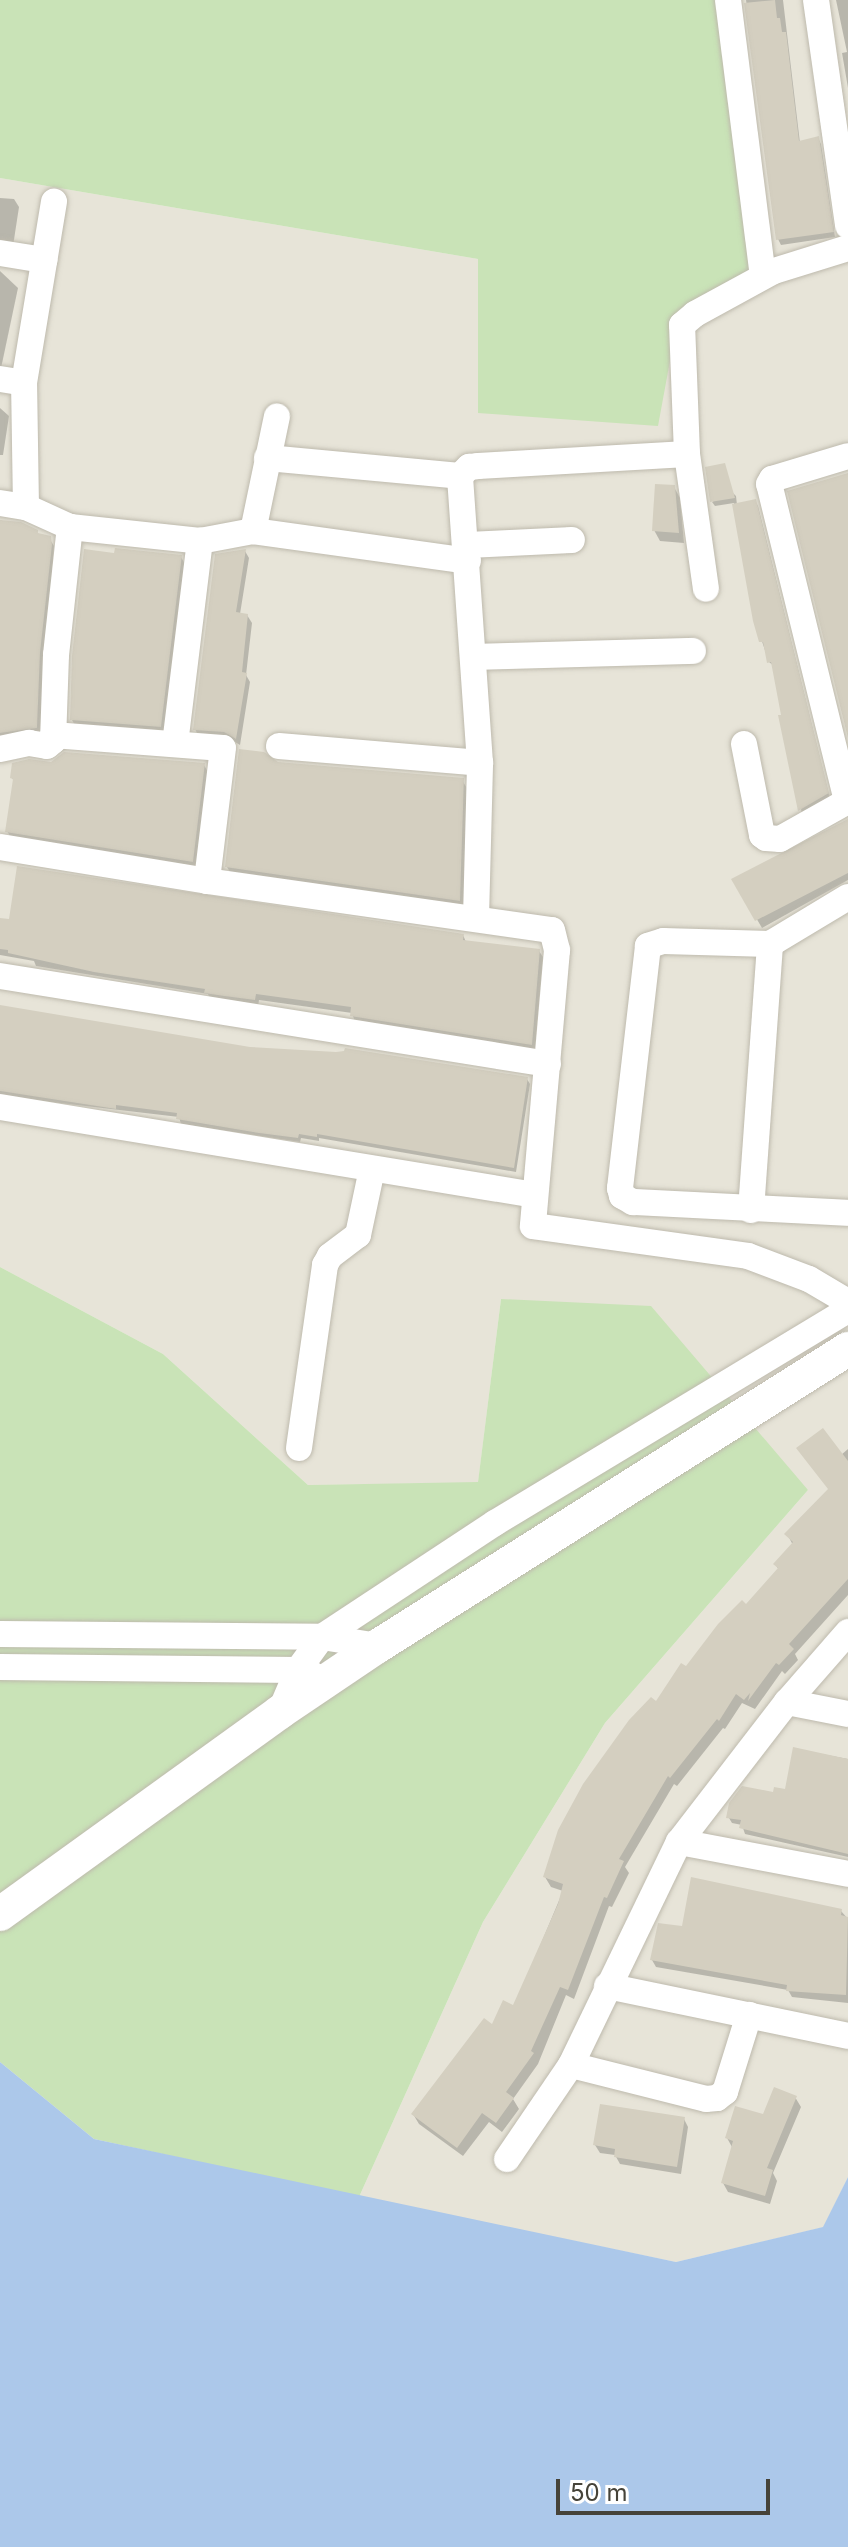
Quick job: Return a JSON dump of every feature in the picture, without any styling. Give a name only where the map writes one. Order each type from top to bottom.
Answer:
[{"type":"street","points":[[728,0],[763,276]]},
{"type":"street","points":[[816,0],[840,109],[848,226]]},
{"type":"street","points":[[54,201],[44,260],[12,381],[13,505],[70,527],[200,541],[253,531],[468,553],[572,540]]},
{"type":"street","points":[[706,589],[687,454],[682,325],[695,314],[763,276],[848,248]]},
{"type":"street","points":[[0,253],[44,260]]},
{"type":"street","points":[[253,531],[277,416]]},
{"type":"street","points":[[460,476],[469,467],[478,466],[687,454]]},
{"type":"street","points":[[744,744],[762,835],[766,838],[780,839],[848,801],[769,484],[772,479],[848,456]]},
{"type":"street","points":[[267,458],[460,476]]},
{"type":"street","points":[[460,476],[476,657],[480,763],[476,918]]},
{"type":"street","points":[[0,749],[29,743],[47,746],[53,741],[56,655],[70,527]]},
{"type":"street","points":[[175,744],[200,541]]},
{"type":"street","points":[[476,657],[693,651]]},
{"type":"street","points":[[53,735],[223,748],[207,881]]},
{"type":"street","points":[[279,746],[480,763]]},
{"type":"street","points":[[0,847],[207,881],[476,918],[556,934],[533,1226],[748,1256],[809,1279],[848,1302]]},
{"type":"street","points":[[848,897],[770,944],[663,941],[648,946],[620,1188],[622,1196],[633,1202],[848,1213]]},
{"type":"street","points":[[751,1210],[770,944]]},
{"type":"street","points":[[0,976],[548,1064]]},
{"type":"street","points":[[0,1107],[535,1195]]},
{"type":"street","points":[[299,1448],[325,1265],[330,1256],[358,1235],[372,1169]]},
{"type":"street","points":[[313,1675],[322,1637],[560,1483],[755,1369],[848,1310]]},
{"type":"street","points":[[0,1914],[280,1712],[313,1675],[378,1646],[848,1349]]},
{"type":"street","points":[[507,2159],[571,2065],[679,1842],[787,1702],[848,1632]]},
{"type":"street","points":[[0,1634],[322,1637],[378,1646]]},
{"type":"street","points":[[0,1667],[313,1675]]},
{"type":"street","points":[[787,1702],[848,1714]]},
{"type":"street","points":[[679,1842],[848,1874]]},
{"type":"street","points":[[607,1986],[848,2036]]},
{"type":"street","points":[[571,2065],[706,2099],[717,2098],[725,2092],[749,2015]]},
{"type":"shaded area","points":[[722,0],[848,0],[848,2177],[824,2227],[676,2262],[359,2197],[483,1922],[605,1723],[808,1490],[501,1299],[478,1483],[308,1485],[163,1354],[0,1267],[0,178],[478,259],[478,413]]},
{"type":"green space","points":[[0,0],[722,0],[755,287],[679,312],[658,426],[478,413],[478,259],[0,178]]},
{"type":"green space","points":[[0,1267],[163,1354],[308,1485],[478,1482],[501,1299],[651,1306],[808,1490],[605,1723],[483,1922],[359,2197],[94,2139],[0,2062]]},
{"type":"water","points":[[0,2062],[94,2139],[676,2262],[823,2227],[848,2177],[848,2547],[0,2547]]},
{"type":"building","points":[[775,0],[777,18],[780,18],[782,32],[786,32],[799,141],[819,136],[834,232],[776,240],[744,3]]},
{"type":"building","points":[[725,463],[735,498],[710,502],[705,467]]},
{"type":"building","points":[[848,473],[848,738],[787,491]]},
{"type":"building","points":[[655,484],[675,485],[679,533],[652,531]]},
{"type":"building","points":[[756,499],[829,793],[798,811],[778,715],[781,715],[771,662],[767,663],[763,642],[759,642],[753,621],[732,504]]},
{"type":"building","points":[[0,520],[21,522],[38,530],[38,533],[51,536],[52,545],[40,653],[37,728],[0,733]]},
{"type":"building","points":[[115,548],[182,555],[161,727],[70,720],[72,656],[84,549],[114,553]]},
{"type":"building","points":[[246,549],[236,612],[248,614],[242,672],[247,673],[236,739],[224,732],[193,730],[215,554]]},
{"type":"building","points":[[239,749],[264,752],[278,762],[464,778],[460,901],[225,867]]},
{"type":"building","points":[[64,752],[205,763],[193,862],[5,832],[13,779],[10,778],[12,763],[29,759],[51,762]]},
{"type":"building","points":[[848,819],[848,873],[755,921],[731,879]]},
{"type":"building","points":[[17,866],[464,934],[463,940],[540,949],[532,1045],[350,1016],[351,1007],[256,994],[255,1000],[204,993],[205,989],[94,972],[8,953],[8,950],[0,949],[0,918],[9,919]]},
{"type":"building","points":[[0,1005],[250,1047],[336,1052],[345,1048],[528,1077],[514,1168],[317,1134],[317,1137],[299,1134],[298,1138],[259,1133],[176,1119],[177,1113],[116,1105],[116,1109],[0,1091]]},
{"type":"building","points":[[823,1428],[848,1461],[848,1579],[789,1644],[794,1649],[779,1665],[776,1663],[748,1701],[750,1693],[744,1700],[736,1694],[719,1721],[717,1719],[670,1778],[668,1776],[619,1859],[624,1861],[607,1898],[604,1897],[568,1990],[560,1987],[531,2051],[534,2053],[506,2092],[514,2098],[496,2123],[482,2113],[457,2148],[411,2114],[484,2018],[492,2024],[503,2000],[513,2005],[558,1904],[563,1884],[543,1877],[558,1830],[583,1784],[629,1720],[651,1697],[656,1701],[681,1663],[686,1666],[718,1624],[742,1600],[746,1604],[778,1568],[773,1564],[793,1542],[784,1534],[828,1489],[796,1448]]},
{"type":"building","points":[[793,1747],[848,1759],[848,1854],[739,1828],[741,1820],[726,1818],[729,1803],[742,1786],[773,1792],[774,1787],[785,1789]]},
{"type":"building","points":[[691,1877],[842,1909],[841,1915],[848,1917],[846,1995],[786,1991],[787,1985],[650,1960],[658,1923],[682,1926]]},
{"type":"building","points":[[774,2087],[797,2096],[767,2168],[773,2170],[765,2196],[721,2183],[733,2141],[725,2138],[735,2106],[763,2114]]},
{"type":"building","points":[[600,2104],[685,2117],[677,2167],[614,2157],[615,2149],[593,2145]]}]
